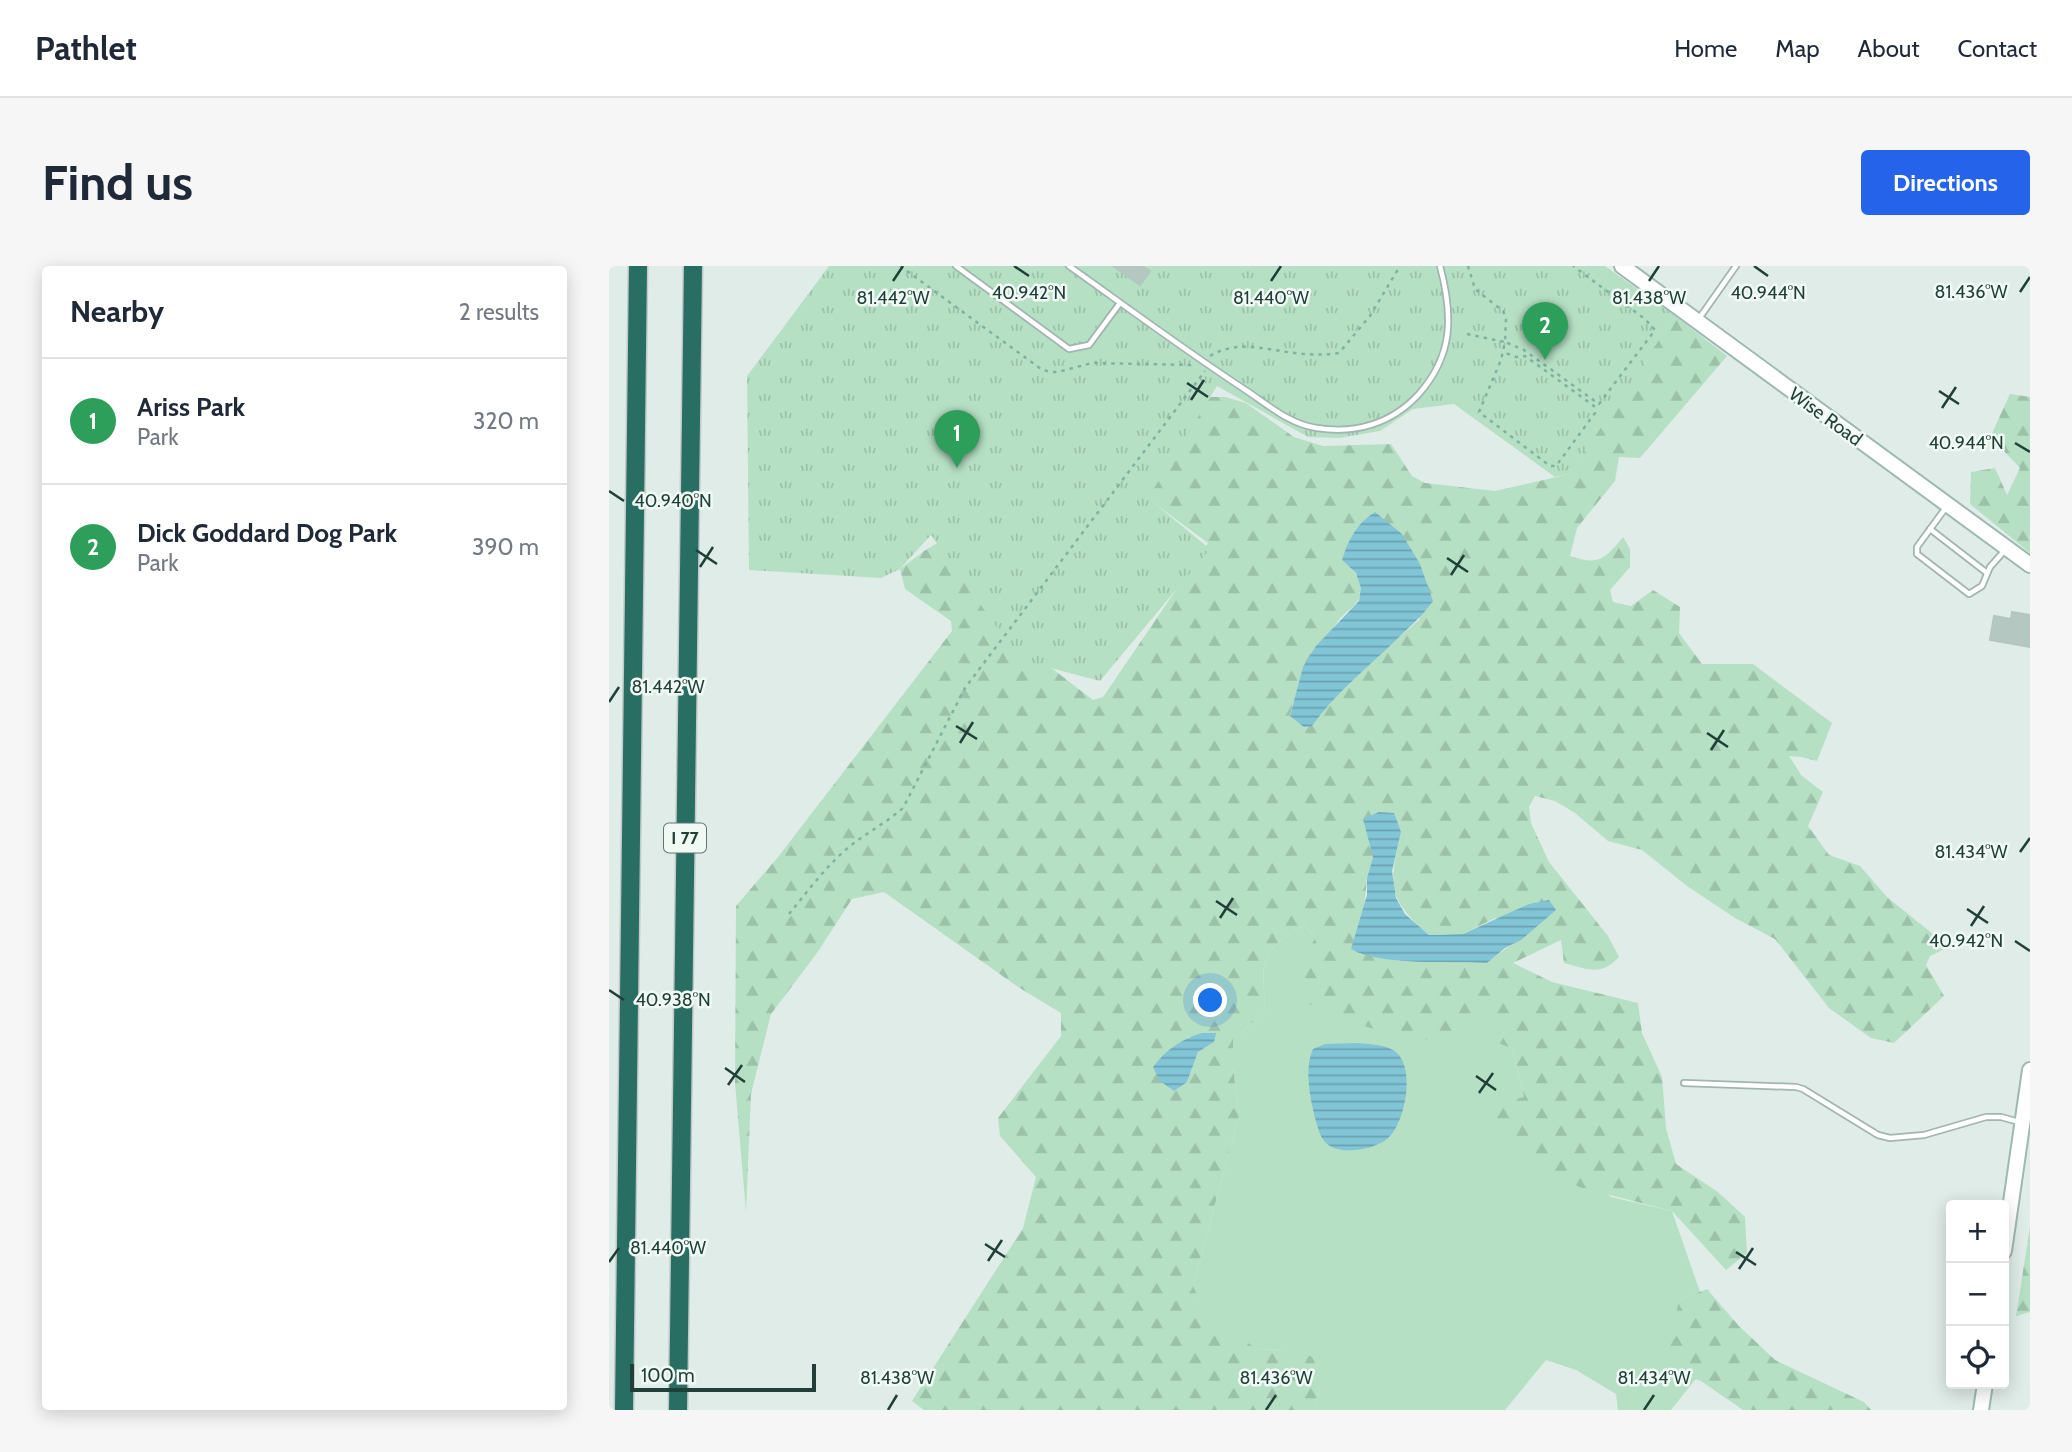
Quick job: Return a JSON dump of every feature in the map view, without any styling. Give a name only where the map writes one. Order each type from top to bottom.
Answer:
[{"type":"highway","points":[[624,1410],[638,266]]},
{"type":"highway","name":"I 77","points":[[678,1410],[693,266]]},
{"type":"street","name":"Wise Road","points":[[1622,266],[2030,565]]},
{"type":"street","points":[[2009,1215],[2030,1070]]},
{"type":"street","points":[[1981,1410],[1984,1389]]},
{"type":"lane","points":[[956,266],[1069,349],[1089,345],[1120,303]]},
{"type":"lane","points":[[1069,266],[1206,364],[1288,418],[1314,428],[1362,428],[1384,421],[1410,403],[1429,382],[1441,358],[1450,319],[1440,266]]},
{"type":"lane","points":[[1697,321],[1736,266]]},
{"type":"lane","points":[[1947,506],[1917,547],[1917,554],[1969,594],[1982,586],[1990,567],[2007,548]]},
{"type":"lane","points":[[1930,529],[1988,574]]},
{"type":"lane","points":[[1684,1083],[1796,1087],[1878,1135],[1890,1138],[1924,1135],[1986,1117],[2001,1117],[2022,1123]]},
{"type":"path","points":[[789,914],[837,858],[903,808],[965,688],[1212,355],[1229,348],[1253,346],[1294,353],[1339,353],[1370,316],[1400,266]]},
{"type":"path","points":[[1468,266],[1475,289],[1503,312],[1506,319],[1503,352],[1491,388],[1479,412],[1550,466],[1556,466],[1595,413],[1594,406],[1525,356],[1516,357],[1503,352]]},
{"type":"path","points":[[1467,334],[1505,342],[1524,350],[1597,404],[1601,403],[1655,330],[1645,319],[1573,266]]},
{"type":"green space","points":[[829,266],[1605,266],[1675,316],[1570,474],[1555,477],[1454,404],[1413,409],[1380,431],[1339,438],[1308,437],[1217,386],[1148,498],[1210,549],[1100,681],[1020,660],[931,535],[900,569],[881,578],[749,570],[747,376]]},
{"type":"green space","points":[[1675,316],[1727,356],[1640,458],[1619,457],[1615,481],[1577,528],[1570,556],[1588,560],[1601,558],[1623,537],[1630,549],[1630,567],[1610,590],[1613,602],[1631,606],[1653,590],[1680,607],[1679,633],[1702,664],[1753,664],[1832,723],[1817,761],[1789,756],[1802,776],[1823,792],[1808,826],[1829,855],[1860,866],[1887,897],[1949,947],[1930,956],[1926,965],[1944,996],[1894,1043],[1871,1038],[1829,1008],[1775,939],[1735,918],[1687,886],[1642,850],[1608,841],[1575,813],[1555,801],[1535,796],[1529,807],[1531,823],[1549,862],[1608,936],[1619,957],[1606,967],[1593,970],[1564,963],[1561,940],[1513,963],[1552,982],[1638,1003],[1642,1033],[1662,1077],[1666,1128],[1676,1164],[1718,1192],[1745,1217],[1747,1253],[1726,1270],[1672,1211],[1579,1187],[1501,1142],[1489,1106],[1524,1097],[1512,1048],[1495,1042],[1486,1018],[1474,1028],[1419,1041],[1338,1019],[1302,1000],[1302,959],[1316,937],[1304,925],[1270,951],[1263,979],[1265,1011],[1233,1040],[1233,1067],[1239,1115],[1193,1286],[1206,1313],[1258,1350],[1301,1351],[1312,1357],[1320,1373],[1320,1389],[1314,1410],[924,1410],[912,1401],[1023,1228],[1036,1177],[1000,1136],[998,1118],[1061,1036],[1061,1013],[1018,987],[884,892],[852,899],[817,953],[771,1014],[751,1094],[746,1212],[735,1083],[736,906],[778,857],[952,631],[951,621],[905,589],[900,569],[949,536],[1019,643],[1093,700],[1103,697],[1208,543],[1139,492],[1204,397],[1225,397],[1246,403],[1294,437],[1323,446],[1391,444],[1412,476],[1425,483],[1495,491],[1570,474]],"holes":[[[1342,560],[1420,619],[1349,683],[1312,726],[1290,716],[1292,707],[1326,640],[1339,620],[1356,604],[1361,591],[1358,577]],[[1401,832],[1394,866],[1394,890],[1405,910],[1429,935],[1463,934],[1495,918],[1536,926],[1487,963],[1410,961],[1360,954],[1367,878],[1373,857]],[[1188,1037],[1214,1042],[1198,1052],[1187,1082]]]},
{"type":"green space","points":[[2010,394],[2030,397],[2030,553],[1970,504],[1971,472],[1995,468],[2007,495],[2020,468],[2002,449],[1988,442]]},
{"type":"green space","points":[[1304,925],[1316,937],[1486,1018],[1512,1048],[1524,1097],[1611,1197],[1672,1211],[1700,1292],[1679,1300],[1698,1376],[1671,1410],[1618,1410],[1616,1394],[1576,1370],[1546,1360],[1505,1410],[1314,1410],[1320,1389],[1283,1349],[1258,1350],[1205,1313],[1193,1286],[1239,1115],[1233,1067],[1233,1040],[1265,1011],[1264,968],[1270,951]]},
{"type":"green space","points":[[2030,1227],[2030,1312],[2016,1316]]},
{"type":"green space","points":[[1707,1289],[1738,1325],[1775,1360],[1864,1402],[1871,1410],[1743,1410],[1701,1381],[1680,1375],[1668,1354],[1679,1300]]},
{"type":"water","points":[[1375,512],[1402,534],[1420,564],[1433,601],[1414,623],[1340,693],[1312,726],[1304,727],[1290,716],[1303,667],[1316,646],[1359,601],[1361,588],[1356,573],[1342,560],[1354,533],[1363,521]]},
{"type":"water","points":[[1379,812],[1394,813],[1401,832],[1392,871],[1396,898],[1405,914],[1429,935],[1463,934],[1529,904],[1549,900],[1556,910],[1521,940],[1505,948],[1487,963],[1397,960],[1379,958],[1351,949],[1367,895],[1367,878],[1373,857],[1363,819]]},
{"type":"water","points":[[1202,1033],[1216,1033],[1214,1042],[1198,1052],[1187,1082],[1174,1091],[1160,1081],[1153,1067],[1175,1046]]},
{"type":"water","points":[[1356,1043],[1384,1047],[1393,1050],[1400,1057],[1407,1080],[1404,1108],[1394,1131],[1381,1143],[1367,1148],[1336,1149],[1324,1140],[1315,1118],[1308,1074],[1310,1057],[1313,1049],[1325,1044]]},
{"type":"building","points":[[1113,266],[1142,266],[1150,271],[1140,285]]},
{"type":"building","points":[[2012,612],[2030,615],[2030,647],[1990,640],[1994,616],[2011,619]]},
{"type":"place","name":"Dick Goddard Dog Park","points":[[1545,360]]},
{"type":"place","name":"Ariss Park","points":[[957,468]]}]
